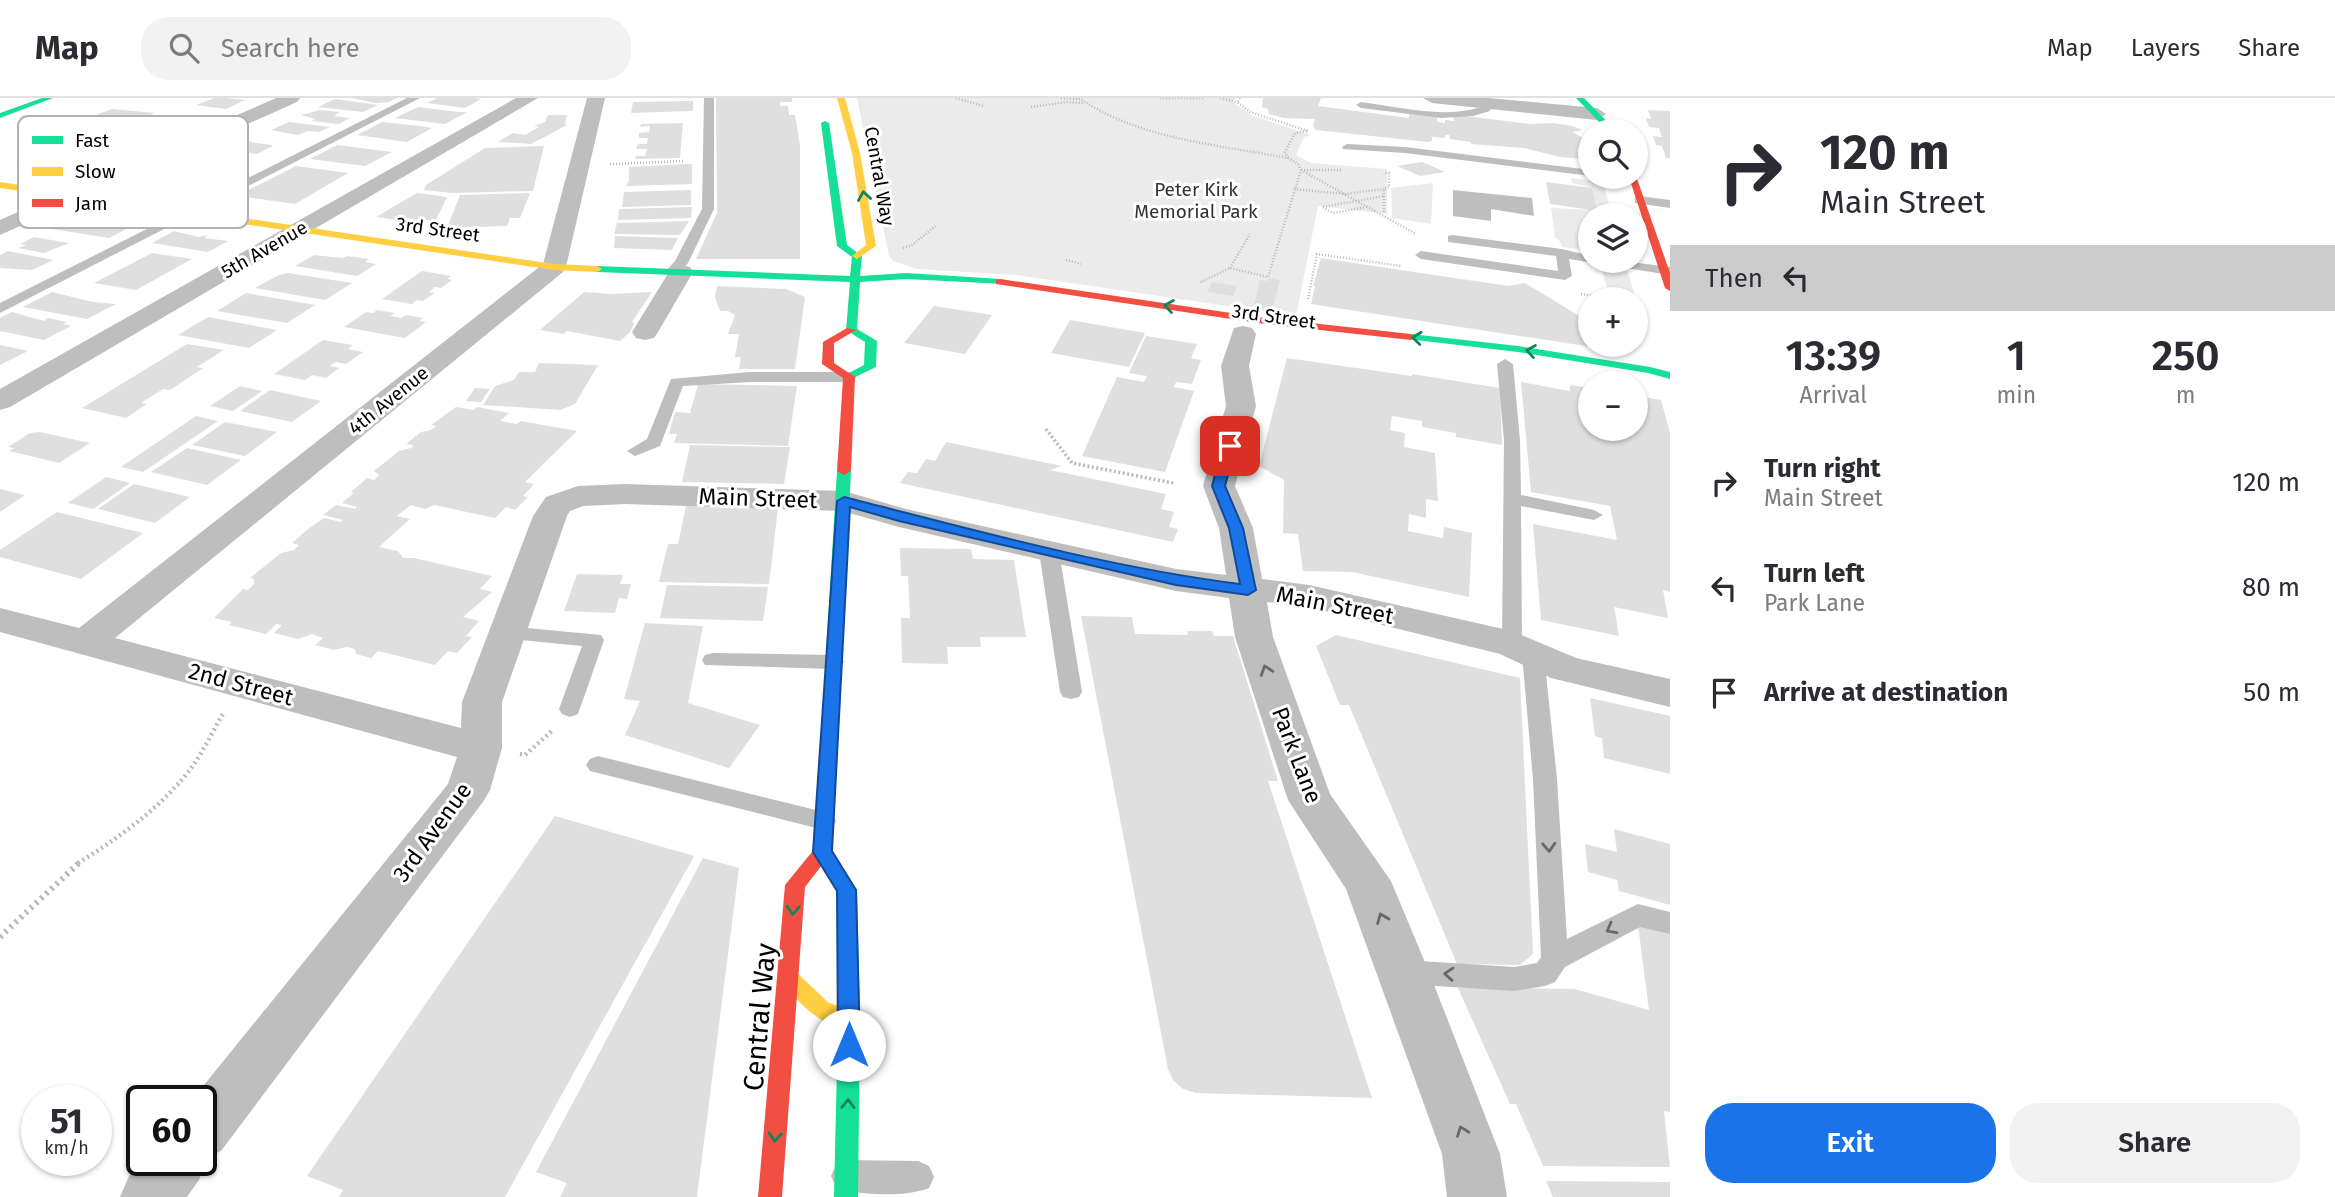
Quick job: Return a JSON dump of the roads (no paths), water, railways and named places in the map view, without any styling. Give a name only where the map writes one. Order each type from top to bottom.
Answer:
[{"type":"main road","points":[[0,116],[49,98]]},
{"type":"main road","name":"Central Way","points":[[841,98],[859,165],[871,246],[857,256],[852,330]]},
{"type":"main road","points":[[1580,98],[1601,119]]},
{"type":"main road","name":"Central Way","points":[[821,111],[828,134],[842,247],[857,256]]},
{"type":"main road","name":"3rd Street","points":[[0,186],[18,188]]},
{"type":"main road","points":[[1648,221],[1664,261],[1670,288]]},
{"type":"main road","name":"3rd Street","points":[[248,223],[554,267],[874,280],[906,276],[1012,283],[1265,321],[1518,349],[1650,370],[1670,376]]},
{"type":"main road","name":"3rd Street","points":[[874,280],[909,289],[1006,297],[1292,341]]},
{"type":"main road","points":[[852,330],[871,341],[870,366],[849,377],[828,364],[829,342],[852,330]]},
{"type":"main road","points":[[1497,363],[1670,384]]},
{"type":"main road","points":[[846,1186],[849,1018],[847,890],[823,852],[849,377]]},
{"type":"main road","name":"Central Way","points":[[770,1197],[795,885],[823,852]]},
{"type":"main road","points":[[789,978],[809,1003],[836,1018],[849,1018]]},
{"type":"street","points":[[248,117],[291,98]]},
{"type":"street","name":"5th Avenue","points":[[0,401],[529,98]]},
{"type":"street","points":[[554,267],[596,98]]},
{"type":"street","points":[[1432,98],[1597,114]]},
{"type":"street","points":[[0,228],[18,220]]},
{"type":"street","name":"4th Avenue","points":[[86,642],[554,267]]},
{"type":"street","points":[[645,332],[676,272]]},
{"type":"street","name":"Park Lane","points":[[1242,334],[1235,366],[1241,406],[1219,486],[1236,528],[1254,637],[1310,800],[1367,881],[1404,972],[1471,1154],[1477,1197]]},
{"type":"street","name":"Main Street","points":[[578,496],[638,495],[844,501],[899,517],[1176,580],[1309,596],[1522,650],[1565,668],[1670,694]]},
{"type":"street","name":"3rd Avenue","points":[[217,1112],[468,790],[481,748],[482,702],[506,633],[550,516],[558,504],[578,496]]},
{"type":"street","name":"2nd Street","points":[[0,620],[481,748]]},
{"type":"street","points":[[150,1197],[166,1176]]},
{"type":"lane","points":[[248,183],[415,98]]},
{"type":"lane","points":[[676,272],[708,209],[709,98]]},
{"type":"lane","points":[[1361,105],[1458,114],[1478,112],[1486,109],[1486,104]]},
{"type":"lane","points":[[1347,147],[1405,150],[1578,171]]},
{"type":"lane","points":[[1648,204],[1670,204]]},
{"type":"lane","points":[[1648,206],[1670,213]]},
{"type":"lane","points":[[0,309],[160,228]]},
{"type":"lane","points":[[1452,239],[1578,254]]},
{"type":"lane","points":[[1421,255],[1565,276],[1562,253]]},
{"type":"lane","points":[[1562,253],[1578,257]]},
{"type":"lane","points":[[1497,363],[1512,440],[1512,499],[1522,650],[1545,779],[1555,960]]},
{"type":"lane","points":[[635,451],[654,442],[677,382],[750,377],[849,377]]},
{"type":"lane","points":[[1512,499],[1594,515]]},
{"type":"lane","points":[[1049,551],[1071,692]]},
{"type":"lane","points":[[506,633],[593,640],[570,709]]},
{"type":"lane","points":[[713,660],[833,662]]},
{"type":"lane","points":[[598,765],[824,821]]},
{"type":"lane","points":[[1404,972],[1514,979],[1545,974],[1555,960],[1638,915],[1670,923]]},
{"type":"lane","points":[[846,1186],[918,1177]]},
{"type":"park label","name":"Peter Kirk Memorial Park","points":[[1196,200]]}]
